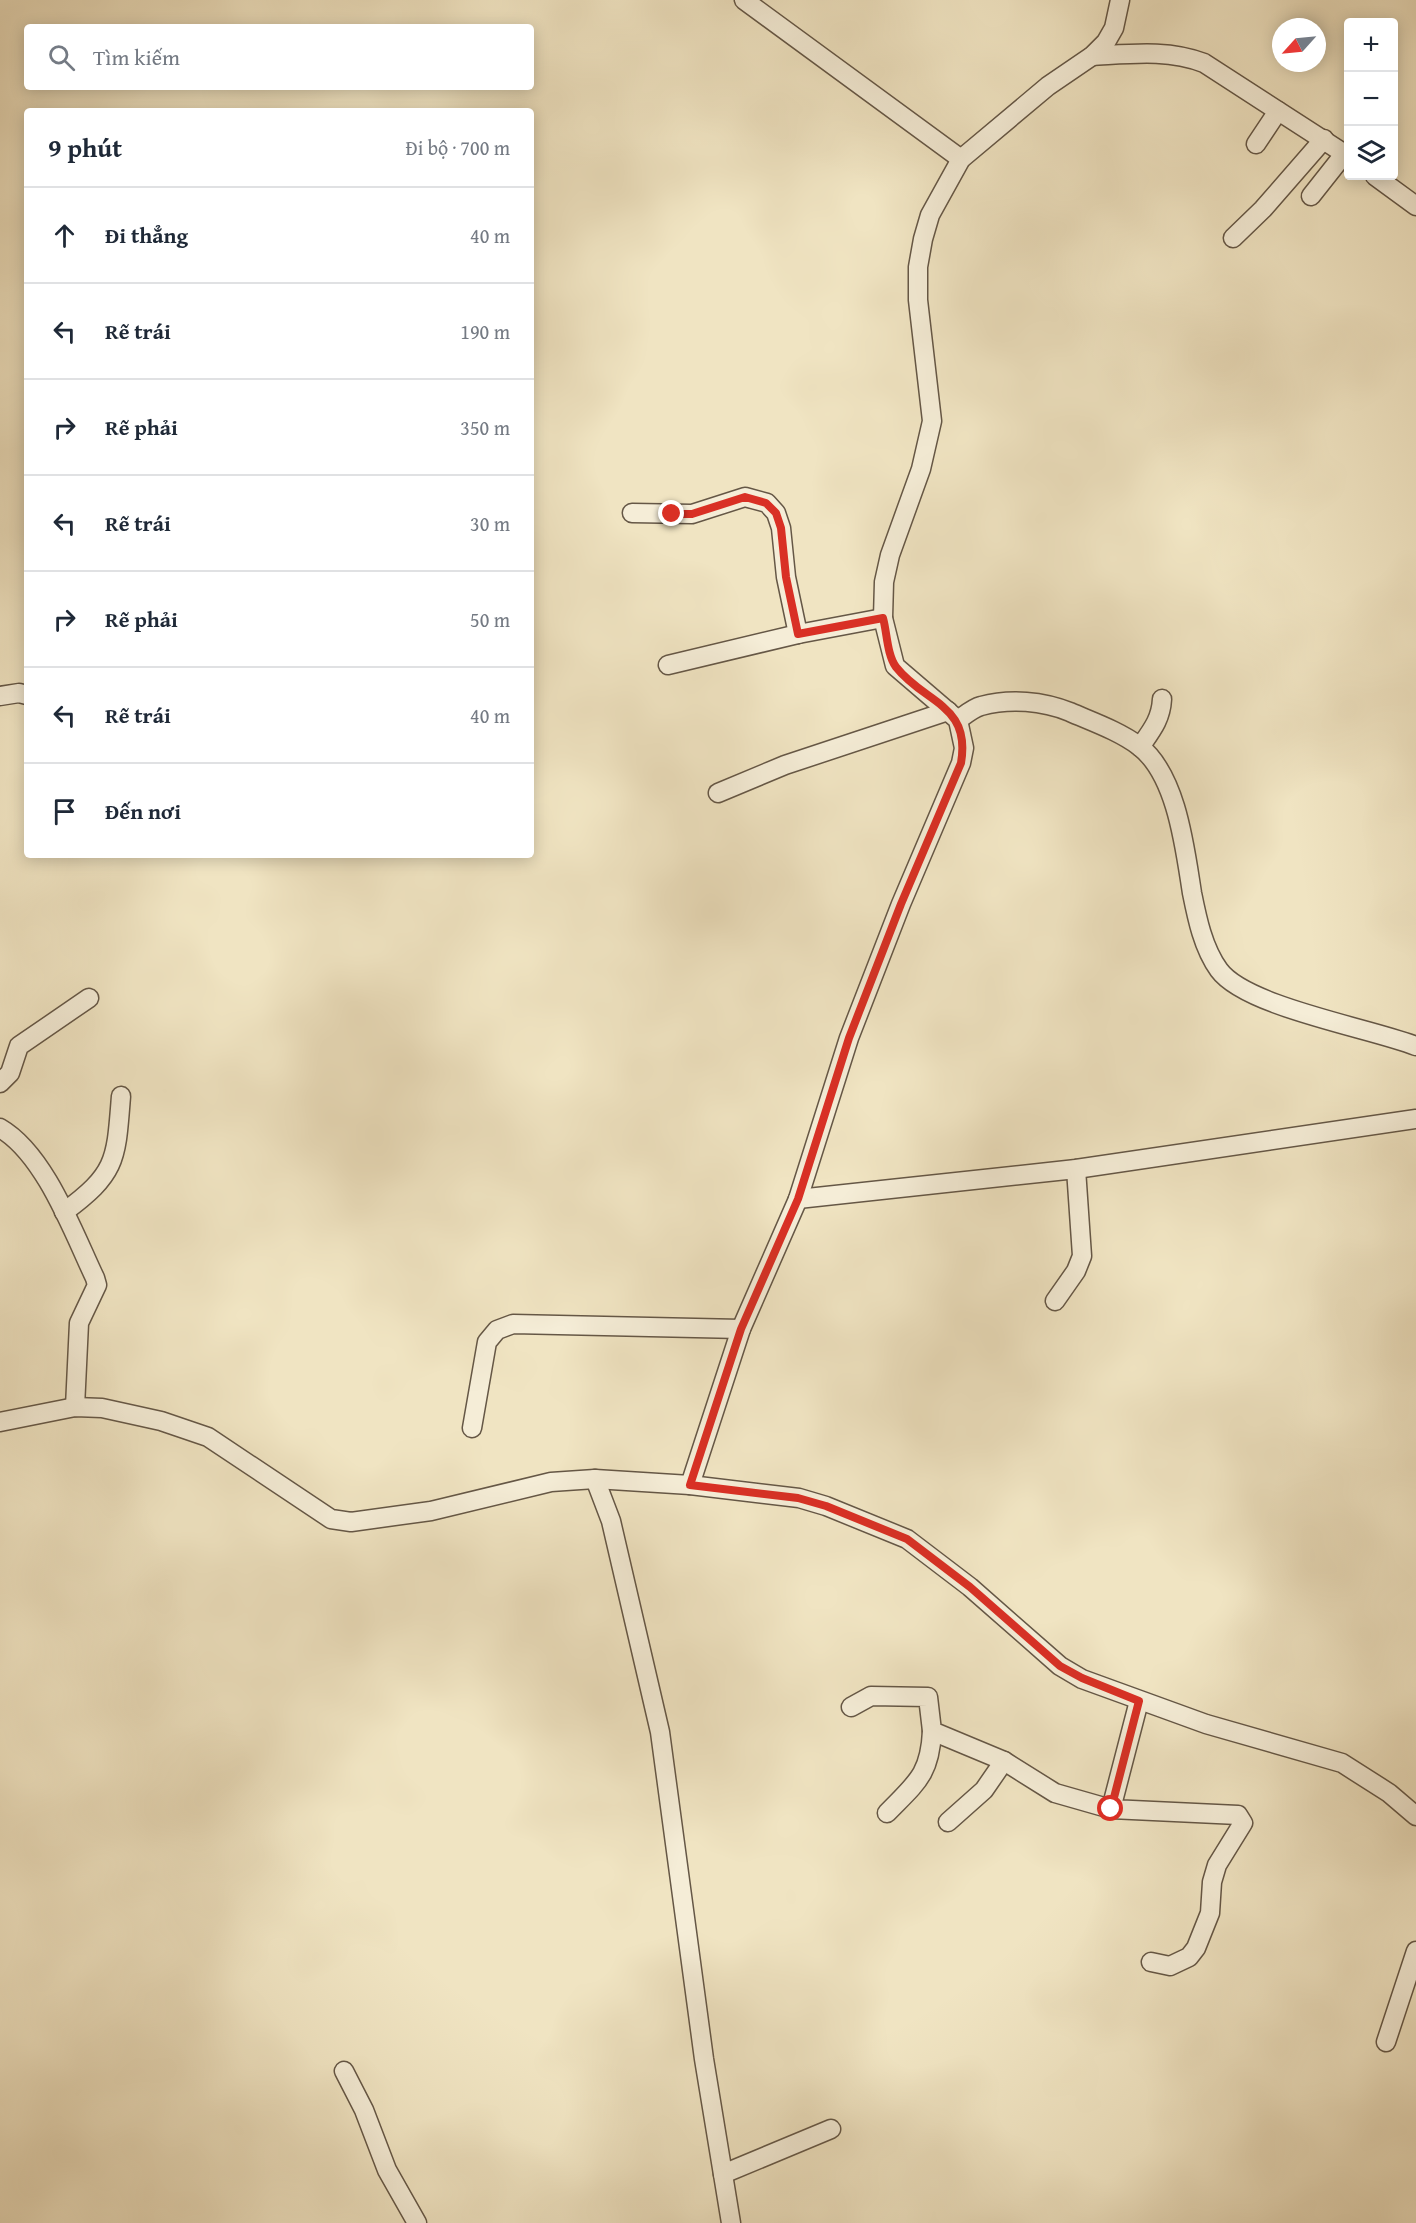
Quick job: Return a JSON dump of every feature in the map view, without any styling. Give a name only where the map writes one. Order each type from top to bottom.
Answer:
[{"type":"street","points":[[744,0],[961,159]]},
{"type":"street","points":[[690,1485],[741,1329],[798,1199],[849,1038],[901,904],[961,763],[964,748],[953,715],[895,666],[883,618],[884,582],[890,555],[921,469],[932,421],[918,300],[918,267],[930,215],[961,159],[1048,86],[1092,56],[1106,42],[1114,28],[1120,0]]},
{"type":"street","points":[[1092,56],[1158,53],[1185,55],[1204,63],[1344,153]]},
{"type":"street","points":[[1256,144],[1278,111]]},
{"type":"street","points":[[1233,238],[1263,209],[1324,139]]},
{"type":"street","points":[[1311,196],[1344,156]]},
{"type":"street","points":[[1380,180],[1416,206]]},
{"type":"street","points":[[632,513],[692,514],[745,497],[766,503],[776,513],[781,528],[786,577],[798,634]]},
{"type":"street","points":[[668,665],[798,634],[883,618]]},
{"type":"street","points":[[0,696],[24,694]]},
{"type":"street","points":[[1140,747],[1157,724],[1161,714],[1162,699]]},
{"type":"street","points":[[718,793],[785,765],[979,706],[1012,702],[1049,704],[1106,727],[1140,747],[1161,772],[1174,803],[1196,911],[1207,947],[1219,970],[1233,984],[1316,1017],[1416,1046]]},
{"type":"street","points":[[0,1083],[10,1072],[19,1046],[89,998]]},
{"type":"street","points":[[63,1212],[102,1181],[114,1160],[121,1096]]},
{"type":"street","points":[[798,1199],[1076,1168],[1416,1119]]},
{"type":"street","points":[[0,1128],[29,1153],[63,1212],[97,1285],[79,1323],[75,1407]]},
{"type":"street","points":[[1055,1301],[1076,1271],[1082,1256],[1076,1168]]},
{"type":"street","points":[[472,1428],[487,1342],[497,1330],[513,1324],[741,1329]]},
{"type":"street","points":[[0,1422],[75,1407],[128,1413],[208,1437],[331,1520],[351,1522],[431,1511],[551,1482],[595,1479],[690,1485],[798,1498],[826,1506],[907,1539],[970,1587],[1060,1666],[1090,1682],[1206,1724],[1342,1763],[1389,1793],[1416,1816]]},
{"type":"street","points":[[595,1479],[612,1521],[660,1732],[704,2059],[731,2223]]},
{"type":"street","points":[[851,1707],[871,1696],[928,1697],[932,1731],[931,1758],[920,1779],[887,1813]]},
{"type":"street","points":[[1111,1809],[1139,1701]]},
{"type":"street","points":[[932,1731],[1004,1761],[1055,1793],[1111,1809],[1238,1815],[1243,1823],[1217,1865],[1212,1882],[1210,1913],[1196,1948],[1188,1957],[1170,1966],[1151,1962]]},
{"type":"street","points":[[948,1822],[984,1790],[1004,1761]]},
{"type":"street","points":[[1386,2042],[1416,1951]]},
{"type":"street","points":[[344,2072],[364,2110],[387,2170],[417,2223]]},
{"type":"street","points":[[723,2174],[831,2129]]},
{"type":"route","points":[[672,514],[692,514],[745,497],[766,503],[776,513],[781,528],[786,577],[798,634],[883,618],[895,666],[958,720],[964,748],[961,763],[945,796],[901,904],[849,1038],[798,1199],[741,1329],[690,1485],[798,1498],[826,1506],[907,1539],[970,1587],[1060,1666],[1108,1690],[1139,1701],[1111,1809]]}]
